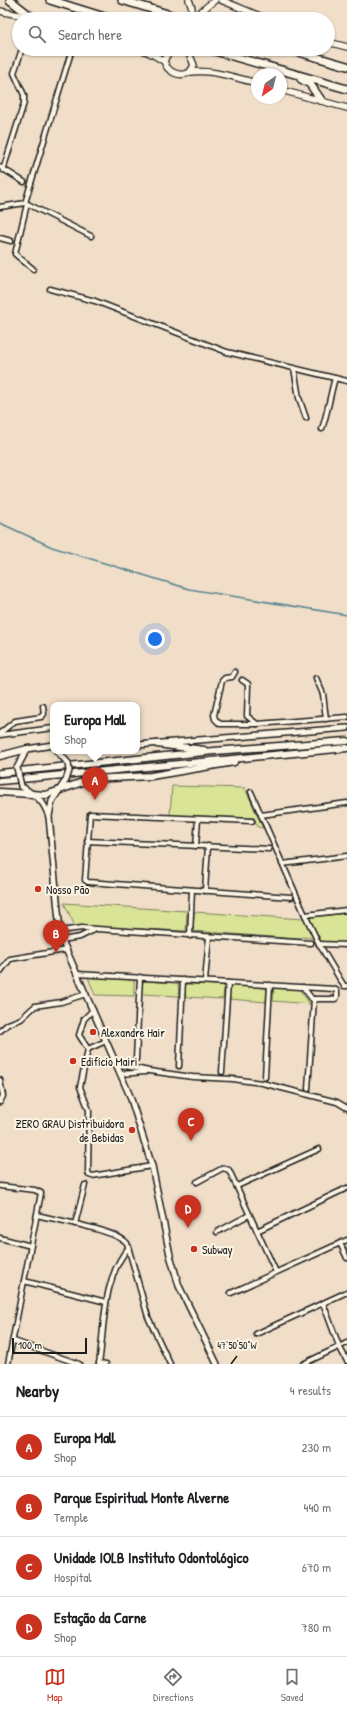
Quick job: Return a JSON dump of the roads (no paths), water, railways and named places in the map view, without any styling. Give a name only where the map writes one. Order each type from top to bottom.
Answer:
[{"type":"highway","points":[[10,0],[25,12]]},
{"type":"highway","points":[[50,0],[89,12]]},
{"type":"highway","points":[[122,0],[161,12]]},
{"type":"highway","points":[[232,56],[347,89]]},
{"type":"highway","points":[[312,56],[347,66]]},
{"type":"highway","points":[[290,73],[310,84],[321,100]]},
{"type":"main road","points":[[189,0],[192,8],[191,12]]},
{"type":"main road","points":[[200,12],[215,0]]},
{"type":"main road","points":[[221,0],[250,12]]},
{"type":"main road","points":[[0,11],[12,14]]},
{"type":"main road","points":[[335,44],[347,47]]},
{"type":"main road","points":[[155,56],[164,61],[166,66],[172,72],[183,75],[202,70],[251,82]]},
{"type":"main road","points":[[164,61],[166,56]]},
{"type":"main road","points":[[190,56],[194,65],[190,72]]},
{"type":"main road","points":[[287,92],[347,108]]},
{"type":"main road","points":[[0,773],[214,751],[347,741]]},
{"type":"main road","points":[[157,744],[214,751]]},
{"type":"main road","points":[[0,781],[347,748]]},
{"type":"main road","points":[[0,756],[27,749]]},
{"type":"main road","points":[[0,792],[46,795],[91,779],[151,776],[277,755]]},
{"type":"street","points":[[20,56],[14,77],[24,95],[24,103],[2,168],[24,182]]},
{"type":"street","points":[[33,269],[15,254],[26,203],[70,56]]},
{"type":"street","points":[[0,207],[26,203],[91,236]]},
{"type":"street","points":[[0,238],[11,241]]},
{"type":"street","points":[[50,289],[95,301],[227,352],[347,381]]},
{"type":"street","points":[[294,368],[299,398],[306,418]]},
{"type":"street","points":[[322,429],[330,406],[331,393],[335,378]]},
{"type":"street","points":[[235,672],[232,677],[223,680],[214,715],[215,719],[220,724],[257,724],[347,717]]},
{"type":"street","points":[[316,678],[323,694],[326,719]]},
{"type":"street","points":[[242,680],[248,684],[247,716],[257,724]]},
{"type":"street","points":[[0,734],[15,721],[41,717],[44,714],[43,706]]},
{"type":"street","points":[[0,734],[50,728]]},
{"type":"street","points":[[140,745],[347,728]]},
{"type":"street","points":[[50,745],[27,749],[17,768],[21,786],[44,803],[49,817],[62,940],[121,1074],[139,1122],[152,1166],[170,1255],[179,1286],[217,1364]]},
{"type":"street","points":[[49,817],[52,801],[66,780],[69,771],[68,763],[60,754]]},
{"type":"street","points":[[251,792],[318,944],[344,986],[347,986]]},
{"type":"street","points":[[261,815],[347,803]]},
{"type":"street","points":[[252,821],[93,813],[89,817],[84,877],[88,882],[291,897]]},
{"type":"street","points":[[196,846],[198,819]]},
{"type":"street","points":[[87,841],[269,849]]},
{"type":"street","points":[[205,891],[208,846]]},
{"type":"street","points":[[282,864],[347,856]]},
{"type":"street","points":[[190,936],[192,890]]},
{"type":"street","points":[[305,915],[347,910]]},
{"type":"street","points":[[60,931],[82,928],[311,943]]},
{"type":"street","points":[[62,940],[80,937],[95,930]]},
{"type":"street","points":[[206,981],[209,937]]},
{"type":"street","points":[[318,944],[347,945]]},
{"type":"street","points":[[0,972],[10,959],[66,950]]},
{"type":"street","points":[[77,974],[270,985],[337,991],[337,996],[335,999],[314,999],[310,998],[303,988]]},
{"type":"street","points":[[136,1059],[140,977]]},
{"type":"street","points":[[179,1066],[183,980]]},
{"type":"street","points":[[222,1072],[228,983]]},
{"type":"street","points":[[265,1076],[270,985]]},
{"type":"street","points":[[0,1031],[8,1024],[21,1019],[35,1006],[60,1002],[86,994]]},
{"type":"street","points":[[308,1089],[314,999]]},
{"type":"street","points":[[93,1010],[84,1019],[79,1032],[79,1035],[88,1049],[80,1087],[89,1110],[89,1176],[152,1166]]},
{"type":"street","points":[[88,1049],[106,1041]]},
{"type":"street","points":[[116,1064],[149,1071],[262,1083],[337,1102],[347,1108]]},
{"type":"street","points":[[121,1074],[149,1071]]},
{"type":"street","points":[[0,1080],[3,1096],[0,1102]]},
{"type":"street","points":[[237,1186],[319,1149]]},
{"type":"street","points":[[197,1182],[223,1168],[226,1168],[237,1186],[276,1272]]},
{"type":"street","points":[[75,1224],[85,1185]]},
{"type":"street","points":[[0,1186],[39,1191],[41,1197],[24,1281],[14,1341],[8,1364]]},
{"type":"street","points":[[257,1231],[347,1188]]},
{"type":"street","points":[[37,1215],[75,1224],[125,1240],[129,1247],[148,1317],[170,1364]]},
{"type":"street","points":[[217,1232],[249,1215]]},
{"type":"street","points":[[0,1238],[31,1246]]},
{"type":"street","points":[[232,1293],[347,1240]]},
{"type":"street","points":[[340,1243],[347,1258]]},
{"type":"street","points":[[106,1364],[99,1364],[103,1315],[120,1260],[129,1247]]},
{"type":"street","points":[[24,1281],[106,1302]]},
{"type":"street","points":[[256,1334],[347,1292]]},
{"type":"street","points":[[323,1303],[339,1346],[347,1361]]},
{"type":"street","points":[[14,1341],[79,1364]]},
{"type":"street","points":[[303,1364],[347,1343]]},
{"type":"waterway","points":[[0,523],[52,547],[189,589],[347,615]]},
{"type":"place","name":"Europa Mall","points":[[95,800]]},
{"type":"place","name":"Nosso Pão","points":[[38,889]]},
{"type":"place","name":"Parque Espiritual Monte Alverne","points":[[56,953]]},
{"type":"place","name":"Alexandre Hair","points":[[93,1032]]},
{"type":"place","name":"Edifício Mairi","points":[[73,1061]]},
{"type":"place","name":"ZERO GRAU Distribuidora de Bebidas","points":[[132,1130]]},
{"type":"place","name":"Unidade IOLB Instituto Odontológico","points":[[191,1141]]},
{"type":"place","name":"Estação da Carne","points":[[188,1228]]},
{"type":"place","name":"Subway","points":[[194,1249]]}]
